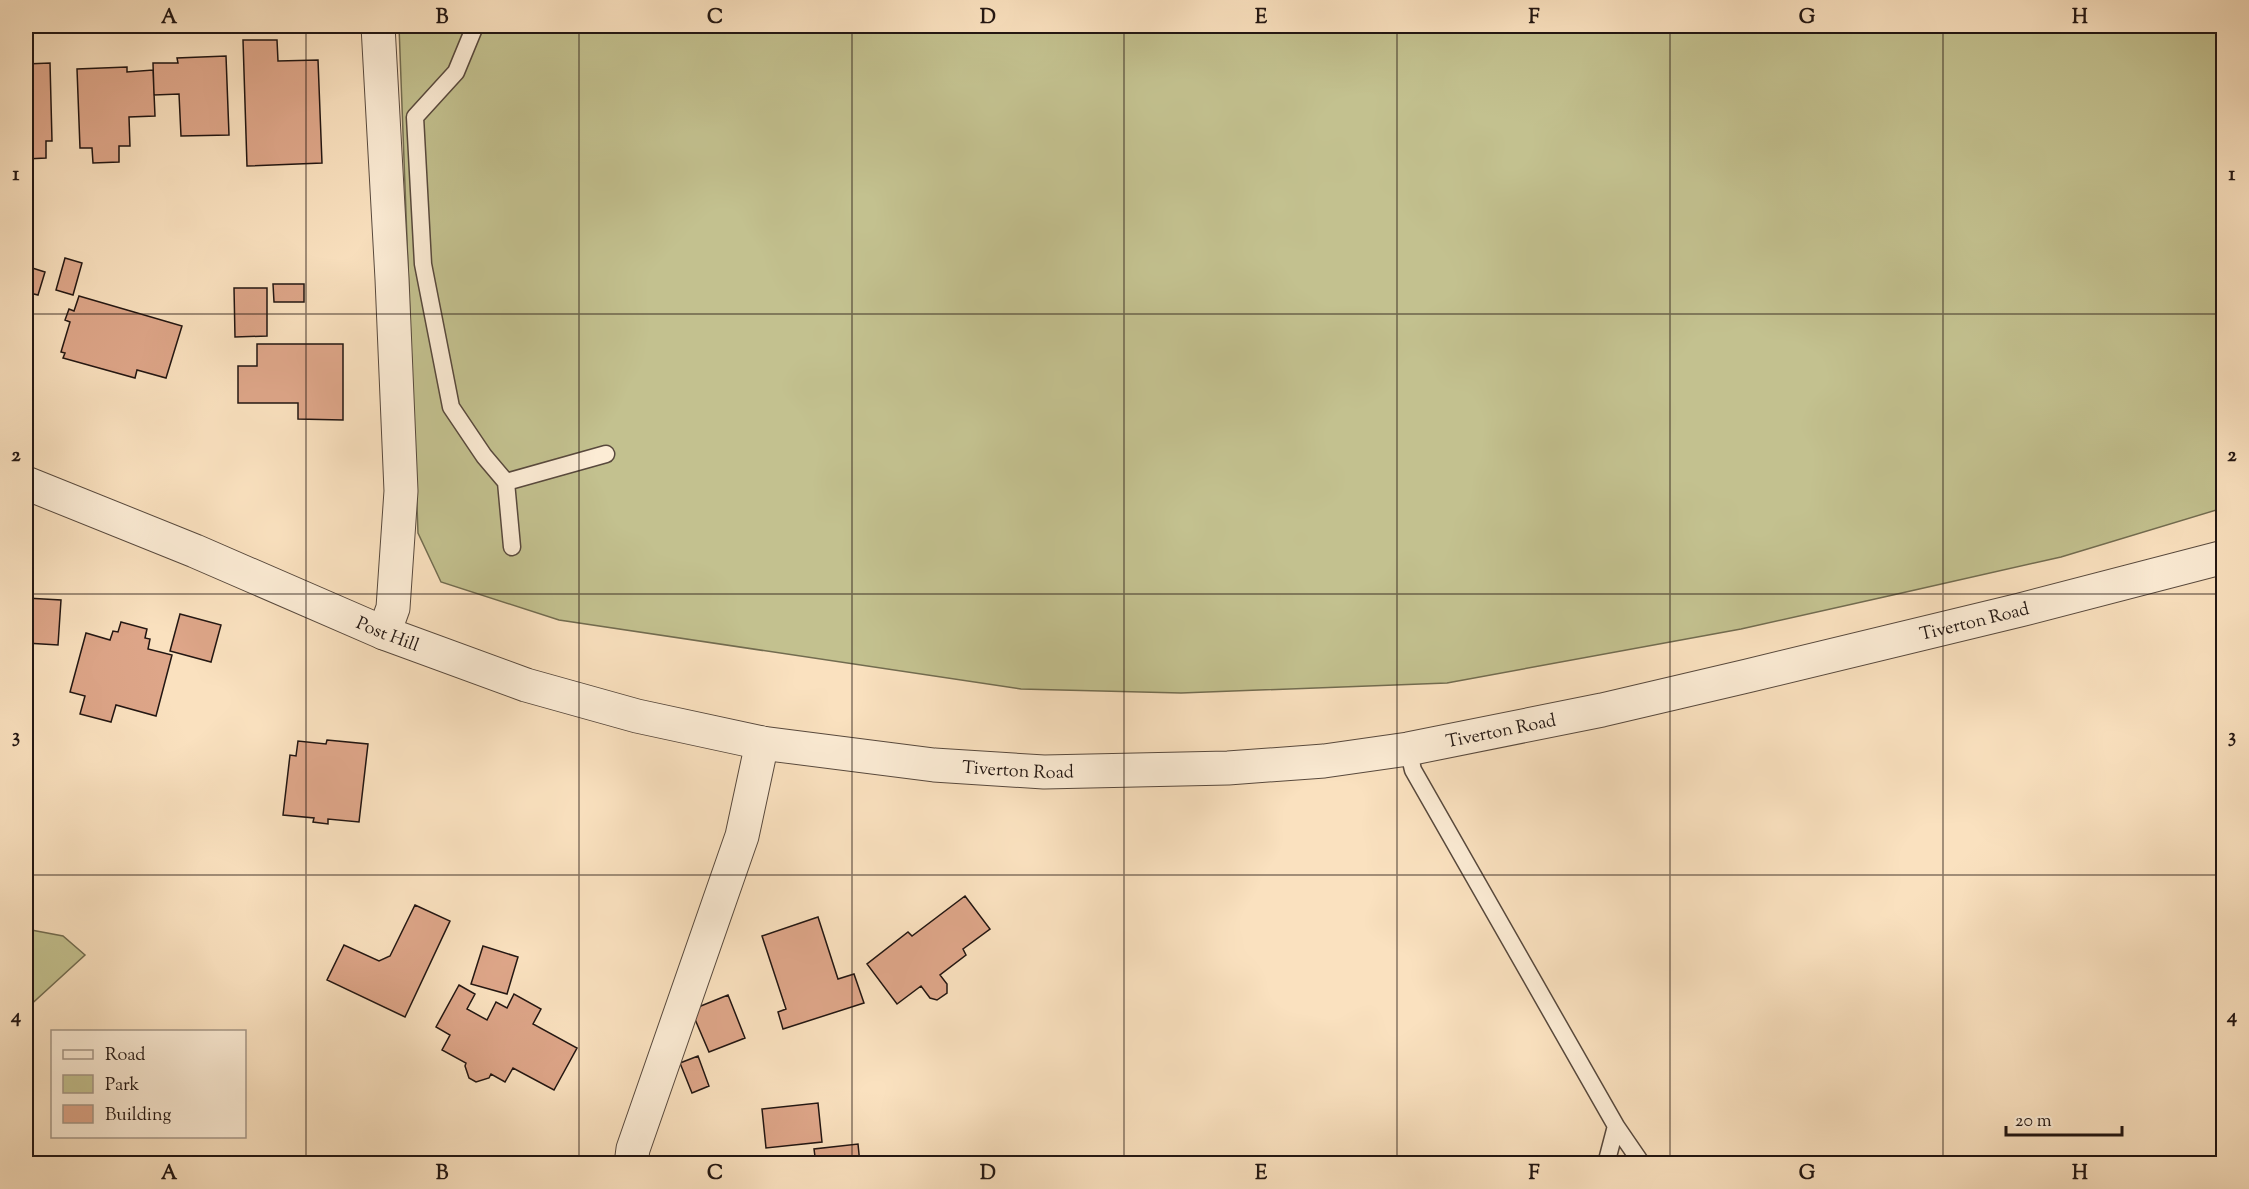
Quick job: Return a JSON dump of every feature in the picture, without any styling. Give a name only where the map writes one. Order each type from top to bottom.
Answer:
[{"type":"street","points":[[378,26],[401,491],[393,608],[384,633]]},
{"type":"street","name":"Post Hill","points":[[26,483],[195,551],[384,633],[526,685],[637,716],[762,743]]},
{"type":"street","name":"Tiverton Road","points":[[762,743],[933,765],[1044,772],[1228,768],[1324,760],[1408,749],[1613,707],[2020,610],[2223,557]]},
{"type":"street","points":[[631,1164],[633,1149],[742,836],[762,743]]},
{"type":"lane","points":[[475,26],[456,72],[415,117],[423,264],[451,407],[484,456],[506,482],[512,547]]},
{"type":"lane","points":[[506,482],[606,454]]},
{"type":"lane","points":[[1408,749],[1413,770],[1616,1126],[1642,1164]]},
{"type":"lane","points":[[1606,1164],[1616,1126]]},
{"type":"green space","points":[[399,26],[2223,26],[2223,508],[2061,557],[1884,597],[1741,629],[1447,683],[1181,693],[1021,689],[559,620],[441,582],[418,533]]},
{"type":"green space","points":[[26,929],[63,936],[85,955],[26,1009]]},
{"type":"building","points":[[243,40],[277,40],[278,61],[318,60],[322,163],[247,166]]},
{"type":"building","points":[[226,56],[229,135],[181,136],[179,94],[154,95],[153,63],[178,63],[177,58]]},
{"type":"building","points":[[50,63],[52,141],[46,141],[46,158],[26,159],[26,64]]},
{"type":"building","points":[[127,67],[127,72],[153,70],[155,116],[129,117],[130,146],[119,146],[119,162],[93,163],[92,148],[80,148],[77,69]]},
{"type":"building","points":[[65,258],[82,263],[73,295],[56,290]]},
{"type":"building","points":[[26,266],[45,272],[38,295],[26,292]]},
{"type":"building","points":[[273,284],[304,284],[304,302],[274,302]]},
{"type":"building","points":[[234,288],[267,288],[267,336],[235,337]]},
{"type":"building","points":[[79,296],[182,326],[166,378],[137,370],[135,378],[63,358],[65,353],[61,352],[70,322],[65,320],[69,309],[74,311]]},
{"type":"building","points":[[257,344],[343,344],[343,420],[298,419],[298,403],[238,403],[238,366],[257,366]]},
{"type":"building","points":[[26,598],[61,600],[58,645],[26,643]]},
{"type":"building","points":[[180,614],[221,625],[211,662],[170,651]]},
{"type":"building","points":[[121,622],[147,629],[145,638],[150,639],[148,649],[172,655],[156,716],[116,705],[111,722],[80,714],[85,696],[70,692],[86,633],[110,640],[113,631],[118,632]]},
{"type":"building","points":[[327,740],[368,744],[359,822],[328,819],[328,824],[313,822],[314,818],[283,815],[290,755],[296,756],[298,741],[326,744]]},
{"type":"building","points":[[965,896],[990,929],[963,949],[966,955],[940,975],[947,984],[947,993],[937,1000],[930,998],[921,986],[897,1004],[867,964],[908,932],[912,936]]},
{"type":"building","points":[[415,905],[450,921],[405,1017],[327,980],[344,945],[379,961],[390,956]]},
{"type":"building","points":[[818,917],[838,979],[854,974],[864,1003],[783,1029],[778,1012],[786,1009],[762,936]]},
{"type":"building","points":[[483,946],[518,957],[507,994],[471,984]]},
{"type":"building","points":[[459,985],[475,994],[467,1009],[487,1020],[496,1002],[507,1008],[514,994],[541,1009],[533,1024],[577,1048],[554,1090],[513,1068],[505,1082],[491,1074],[489,1078],[476,1082],[469,1078],[466,1063],[442,1050],[450,1035],[436,1027]]},
{"type":"building","points":[[728,995],[745,1038],[709,1052],[691,1010]]},
{"type":"building","points":[[698,1056],[709,1086],[692,1093],[680,1063]]},
{"type":"building","points":[[818,1103],[822,1142],[766,1148],[762,1109]]},
{"type":"building","points":[[858,1144],[860,1164],[816,1164],[814,1149]]}]
